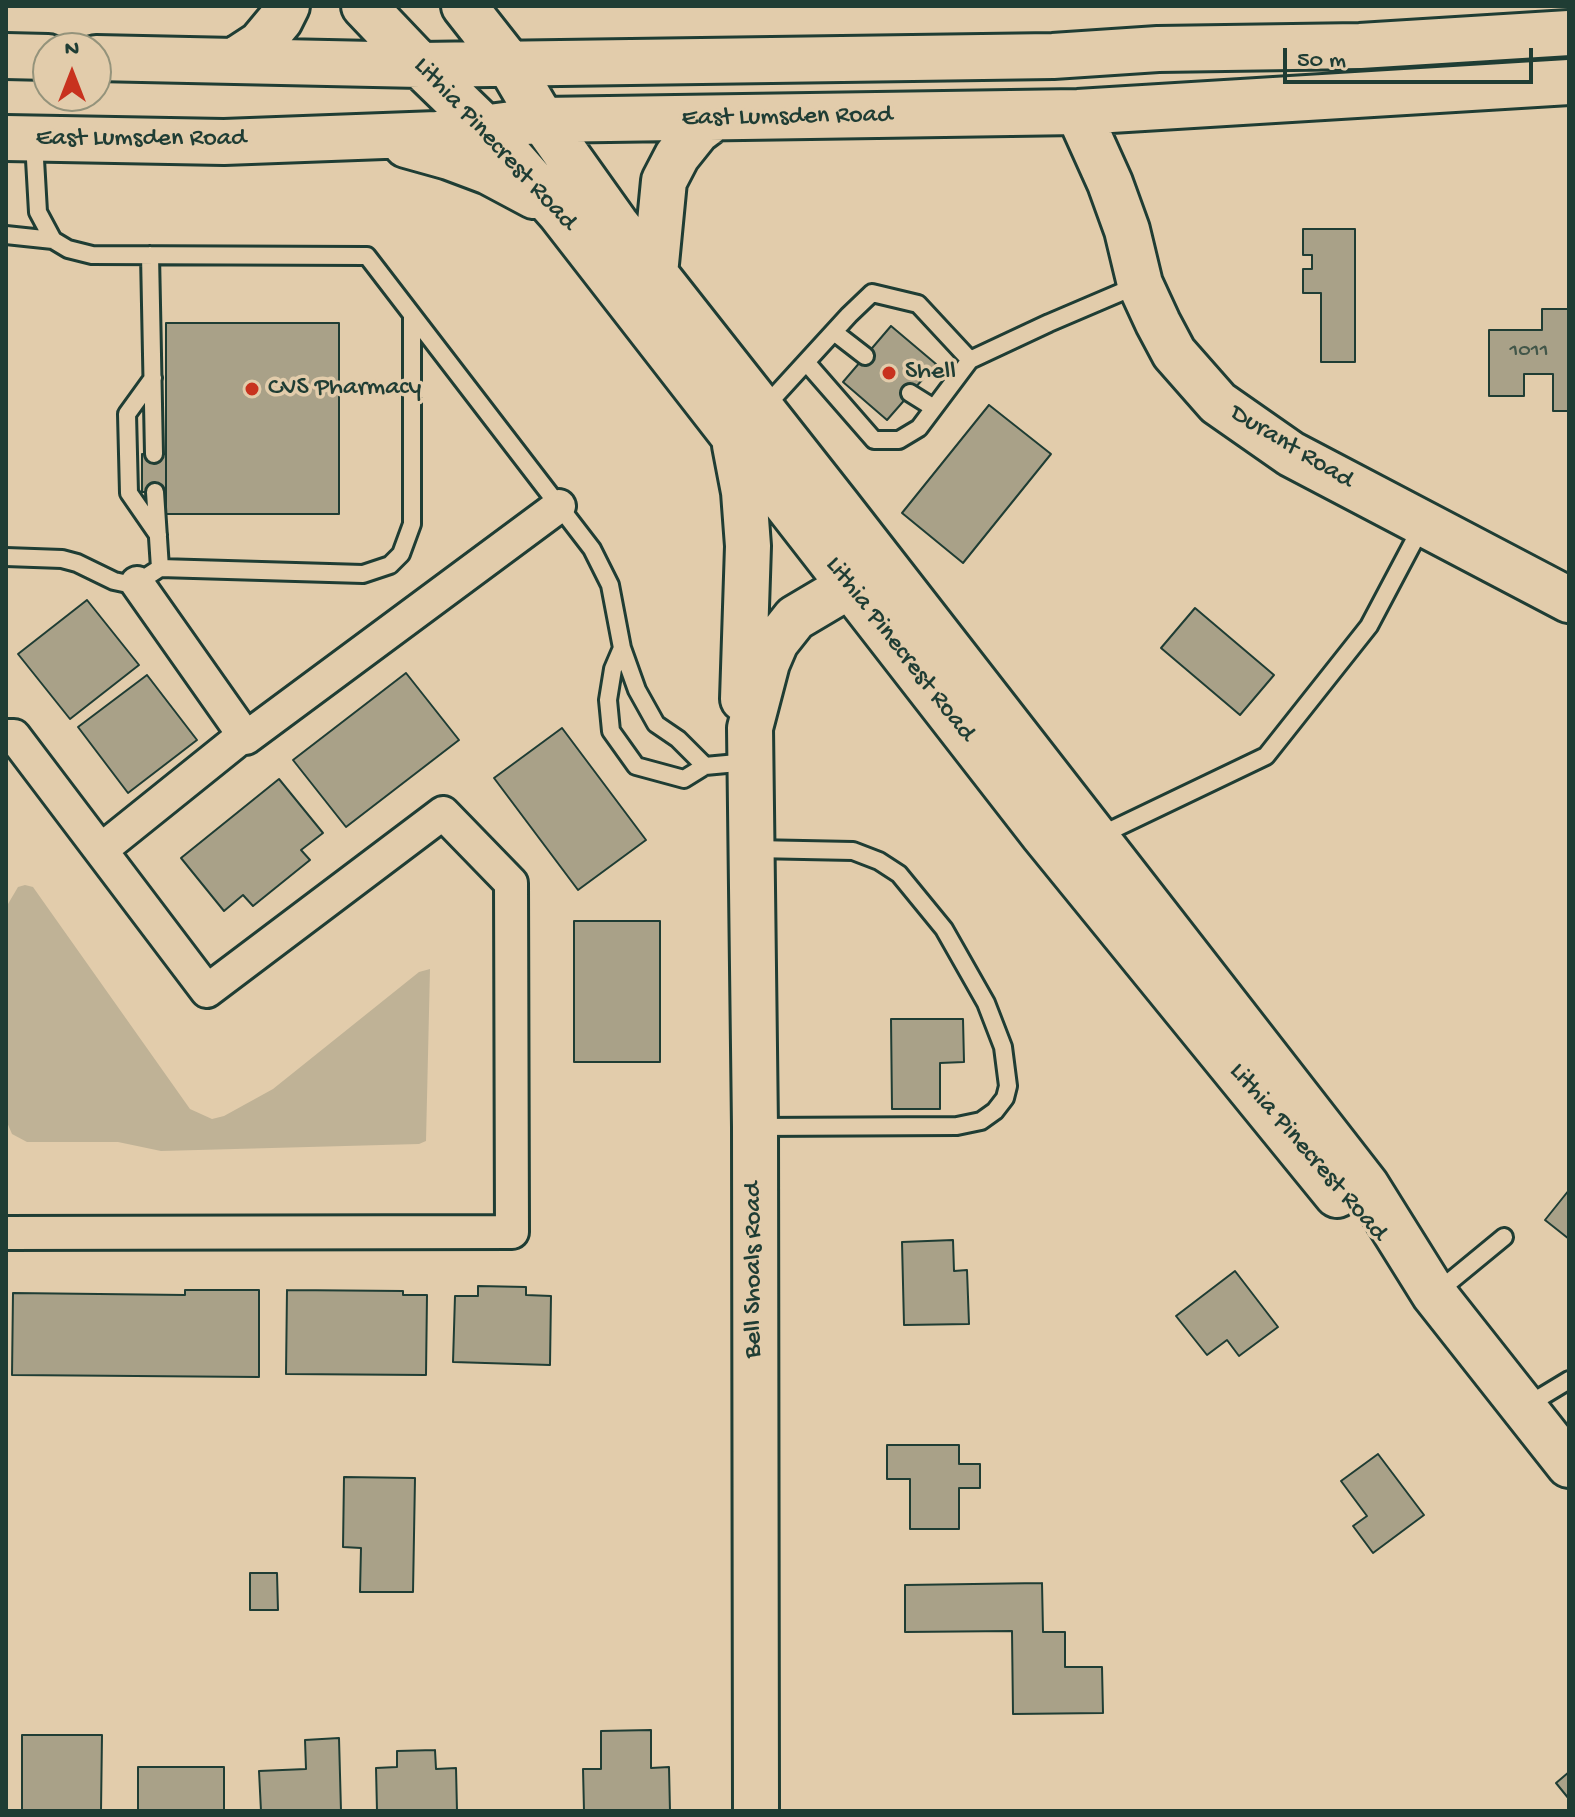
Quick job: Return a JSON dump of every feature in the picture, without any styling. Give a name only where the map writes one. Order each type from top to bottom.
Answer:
[{"type":"main road","points":[[234,61],[260,44],[280,20],[287,6]]},
{"type":"main road","name":"Lithia Pinecrest Road","points":[[364,6],[485,128],[747,422],[1096,838],[1366,1185],[1434,1294]]},
{"type":"main road","name":"Lithia Pinecrest Road","points":[[464,6],[508,62],[542,120],[655,274],[849,586],[1081,882],[1333,1190],[1434,1294],[1569,1465]]},
{"type":"main road","points":[[112,58],[420,65],[1053,56],[1150,50],[1360,46],[1569,33]]},
{"type":"main road","points":[[6,56],[32,57]]},
{"type":"main road","name":"East Lumsden Road","points":[[20,139],[192,142],[437,134],[542,120],[1078,112],[1569,82]]},
{"type":"main road","name":"Durant Road","points":[[1078,112],[1123,218],[1140,284],[1174,353],[1218,403],[1291,454],[1569,600]]},
{"type":"main road","points":[[655,274],[664,181],[677,156],[697,131],[713,119]]},
{"type":"main road","points":[[378,137],[489,172],[525,190],[560,213]]},
{"type":"main road","points":[[747,422],[740,460],[748,546],[743,700],[750,745]]},
{"type":"main road","points":[[750,745],[767,663],[776,642],[795,618],[849,586]]},
{"type":"main road","name":"Bell Shoals Road","points":[[750,745],[755,1127],[756,1811]]},
{"type":"street","points":[[149,576],[246,738],[559,506]]},
{"type":"street","points":[[101,850],[244,735]]},
{"type":"street","points":[[6,736],[14,736],[207,991],[443,813],[511,883],[512,1232],[6,1233]]},
{"type":"lane","points":[[20,139],[38,212],[53,240]]},
{"type":"lane","points":[[6,235],[53,240],[68,249],[92,255],[367,256],[602,566],[615,606],[622,648],[637,690],[656,724],[678,739],[705,766]]},
{"type":"lane","points":[[150,255],[154,454]]},
{"type":"lane","points":[[806,362],[874,440],[899,440],[919,428],[970,360],[1140,284]]},
{"type":"lane","points":[[747,422],[872,293],[918,304],[970,360]]},
{"type":"lane","points":[[6,557],[62,559],[114,581],[149,576],[363,574],[390,565],[401,554],[412,524],[412,315]]},
{"type":"lane","points":[[834,332],[865,356]]},
{"type":"lane","points":[[153,378],[127,414],[129,493],[158,535]]},
{"type":"lane","points":[[910,393],[934,408]]},
{"type":"lane","points":[[149,576],[158,535],[155,492]]},
{"type":"lane","points":[[1096,838],[1266,756],[1369,626],[1424,523]]},
{"type":"lane","points":[[622,648],[613,669],[608,700],[611,731],[636,766],[684,779],[750,745]]},
{"type":"lane","points":[[753,849],[853,851],[879,861],[899,874],[944,929],[986,1003],[1003,1047],[1008,1086],[1005,1098],[995,1111],[981,1121],[957,1126],[755,1127]]},
{"type":"lane","points":[[1434,1294],[1504,1237]]},
{"type":"lane","points":[[1524,1407],[1569,1380]]},
{"type":"shaded area","points":[[18,887],[33,887],[190,1109],[212,1119],[224,1116],[273,1089],[419,972],[430,969],[426,1141],[419,1144],[161,1151],[118,1142],[27,1142],[12,1134],[6,1120],[8,904]]},
{"type":"building","points":[[1303,229],[1355,229],[1355,362],[1321,362],[1321,293],[1303,293],[1303,269],[1312,269],[1312,255],[1303,255]]},
{"type":"building","points":[[1542,309],[1569,309],[1569,411],[1553,411],[1553,374],[1524,374],[1524,396],[1489,396],[1489,330],[1542,330]]},
{"type":"building","name":"CVS Pharmacy","points":[[166,323],[339,323],[339,514],[166,514]]},
{"type":"building","name":"Shell","points":[[891,326],[936,364],[887,420],[843,382]]},
{"type":"building","points":[[989,405],[1051,454],[963,563],[902,513]]},
{"type":"building","points":[[142,454],[166,454],[166,492],[142,492]]},
{"type":"building","points":[[87,600],[139,665],[70,719],[18,654]]},
{"type":"building","points":[[1195,608],[1274,675],[1240,715],[1161,648]]},
{"type":"building","points":[[406,673],[459,740],[346,827],[293,760]]},
{"type":"building","points":[[147,675],[197,740],[128,793],[78,727]]},
{"type":"building","points":[[562,728],[646,840],[578,890],[494,778]]},
{"type":"building","points":[[279,779],[323,833],[301,850],[310,860],[253,906],[243,895],[224,911],[181,858]]},
{"type":"building","points":[[574,921],[660,921],[660,1062],[574,1062]]},
{"type":"building","points":[[891,1019],[963,1019],[964,1062],[940,1063],[940,1109],[892,1109]]},
{"type":"building","points":[[1569,1190],[1569,1239],[1545,1220]]},
{"type":"building","points":[[953,1240],[954,1271],[967,1270],[969,1324],[904,1325],[902,1242]]},
{"type":"building","points":[[1235,1271],[1278,1327],[1239,1356],[1227,1340],[1207,1355],[1176,1316]]},
{"type":"building","points":[[478,1286],[526,1287],[526,1295],[551,1296],[550,1365],[453,1362],[455,1296],[478,1296]]},
{"type":"building","points":[[185,1290],[259,1290],[259,1377],[12,1375],[13,1293],[185,1295]]},
{"type":"building","points":[[287,1290],[403,1291],[403,1295],[427,1295],[426,1375],[286,1374]]},
{"type":"building","points":[[887,1445],[959,1445],[959,1464],[980,1464],[980,1488],[959,1488],[959,1529],[910,1529],[910,1479],[887,1479]]},
{"type":"building","points":[[1378,1454],[1424,1515],[1373,1553],[1353,1526],[1367,1516],[1341,1481]]},
{"type":"building","points":[[344,1477],[415,1478],[413,1592],[360,1592],[361,1548],[343,1547]]},
{"type":"building","points":[[250,1573],[277,1573],[278,1610],[250,1610]]},
{"type":"building","points":[[1042,1583],[1043,1632],[1065,1632],[1065,1667],[1102,1667],[1103,1713],[1013,1714],[1012,1631],[905,1632],[905,1585]]},
{"type":"building","points":[[651,1730],[651,1768],[669,1767],[670,1811],[584,1811],[583,1769],[601,1769],[601,1731]]},
{"type":"building","points":[[22,1735],[102,1735],[101,1811],[22,1811]]},
{"type":"building","points":[[339,1738],[341,1811],[261,1811],[259,1771],[306,1769],[305,1740]]},
{"type":"building","points":[[435,1750],[436,1769],[456,1768],[457,1811],[377,1811],[376,1768],[397,1767],[397,1751]]},
{"type":"building","points":[[138,1767],[224,1767],[224,1811],[138,1811]]},
{"type":"building","points":[[1569,1772],[1569,1799],[1556,1783]]},
{"type":"place","name":"Shell","points":[[889,373]]},
{"type":"place","name":"CVS Pharmacy","points":[[252,389]]}]
